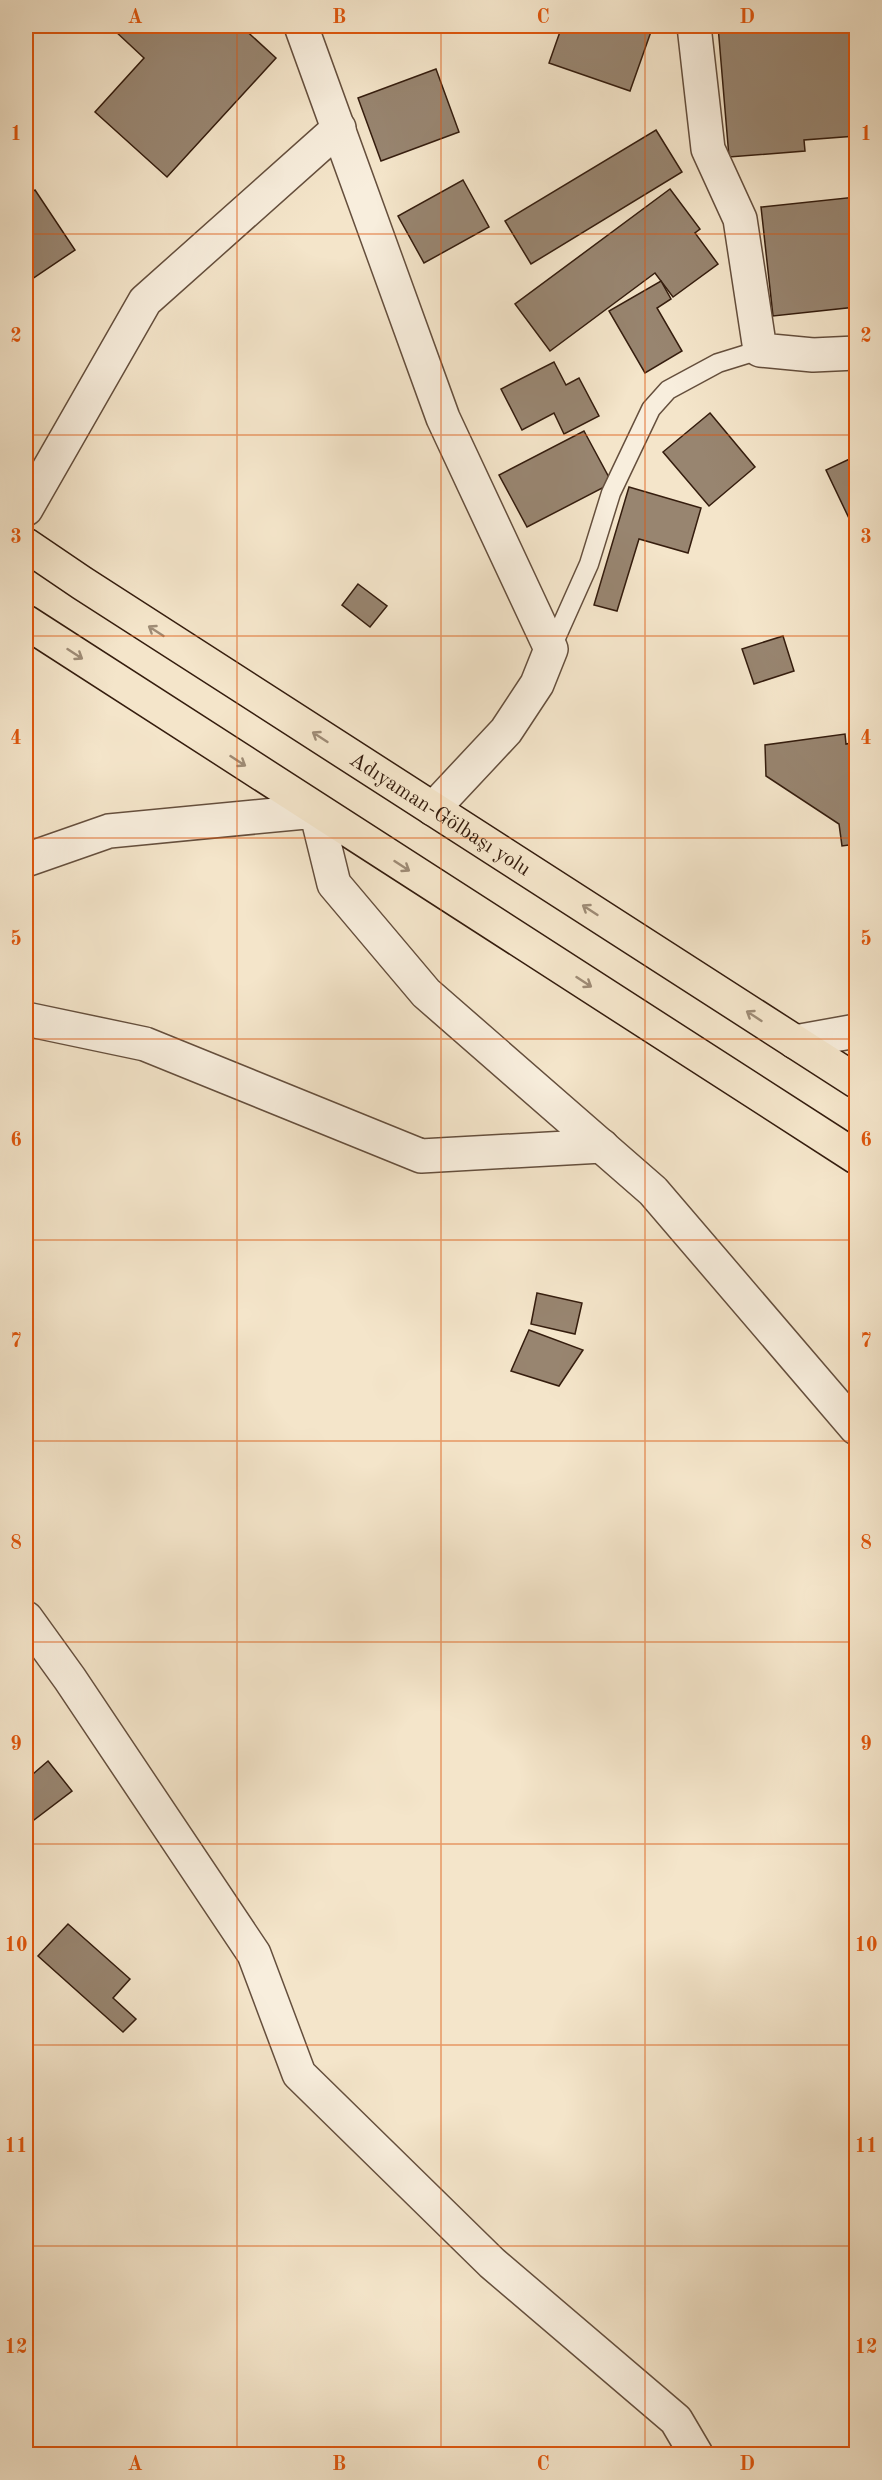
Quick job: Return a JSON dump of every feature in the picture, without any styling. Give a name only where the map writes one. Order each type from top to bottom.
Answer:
[{"type":"highway","name":"Adıyaman-Gölbaşı yolu","points":[[26,544],[82,583],[856,1082]]},
{"type":"highway","points":[[26,622],[856,1157]]},
{"type":"street","points":[[301,26],[443,418],[551,649],[537,684],[506,731],[433,809]]},
{"type":"street","points":[[693,26],[708,149],[740,219],[760,350],[813,355],[856,353]]},
{"type":"street","points":[[26,509],[145,301],[339,128]]},
{"type":"street","points":[[26,860],[109,831],[316,810],[334,884],[426,993],[653,1191],[856,1428]]},
{"type":"street","points":[[26,1018],[145,1044],[421,1156],[602,1146]]},
{"type":"street","points":[[795,1042],[856,1031]]},
{"type":"street","points":[[26,1618],[70,1679],[254,1954],[299,2074],[492,2263],[676,2420],[696,2454]]},
{"type":"lane","points":[[551,649],[589,564],[611,493],[651,409],[668,390],[718,363],[760,350]]},
{"type":"building","points":[[118,26],[241,26],[276,58],[167,177],[95,112],[144,58],[114,30]]},
{"type":"building","points":[[562,26],[653,26],[630,91],[549,63]]},
{"type":"building","points":[[718,26],[856,26],[856,136],[804,140],[805,151],[729,157]]},
{"type":"building","points":[[436,69],[459,132],[381,161],[358,98]]},
{"type":"building","points":[[656,130],[682,172],[531,264],[505,221]]},
{"type":"building","points":[[463,180],[489,227],[424,263],[398,216]]},
{"type":"building","points":[[670,189],[700,229],[695,233],[718,264],[673,297],[655,273],[550,351],[515,304]]},
{"type":"building","points":[[35,190],[75,250],[26,283],[26,196]]},
{"type":"building","points":[[856,197],[856,307],[773,316],[761,207]]},
{"type":"building","points":[[661,281],[671,299],[657,308],[682,351],[645,373],[609,311]]},
{"type":"building","points":[[554,362],[566,385],[579,378],[599,416],[564,434],[554,413],[522,430],[501,389]]},
{"type":"building","points":[[710,413],[755,467],[709,506],[663,452]]},
{"type":"building","points":[[584,431],[612,483],[527,527],[499,475]]},
{"type":"building","points":[[856,456],[856,533],[826,470]]},
{"type":"building","points":[[629,487],[701,508],[688,553],[639,539],[617,611],[594,605]]},
{"type":"building","points":[[358,584],[387,606],[370,627],[342,605]]},
{"type":"building","points":[[783,636],[794,671],[754,684],[742,649]]},
{"type":"building","points":[[845,734],[846,744],[856,742],[856,844],[842,846],[839,824],[766,776],[765,745]]},
{"type":"building","points":[[537,1293],[582,1303],[575,1334],[531,1324]]},
{"type":"building","points":[[529,1330],[583,1350],[559,1386],[511,1371]]},
{"type":"building","points":[[48,1761],[72,1791],[26,1826],[26,1780]]},
{"type":"building","points":[[68,1924],[130,1979],[113,1998],[136,2019],[123,2032],[38,1956]]}]
